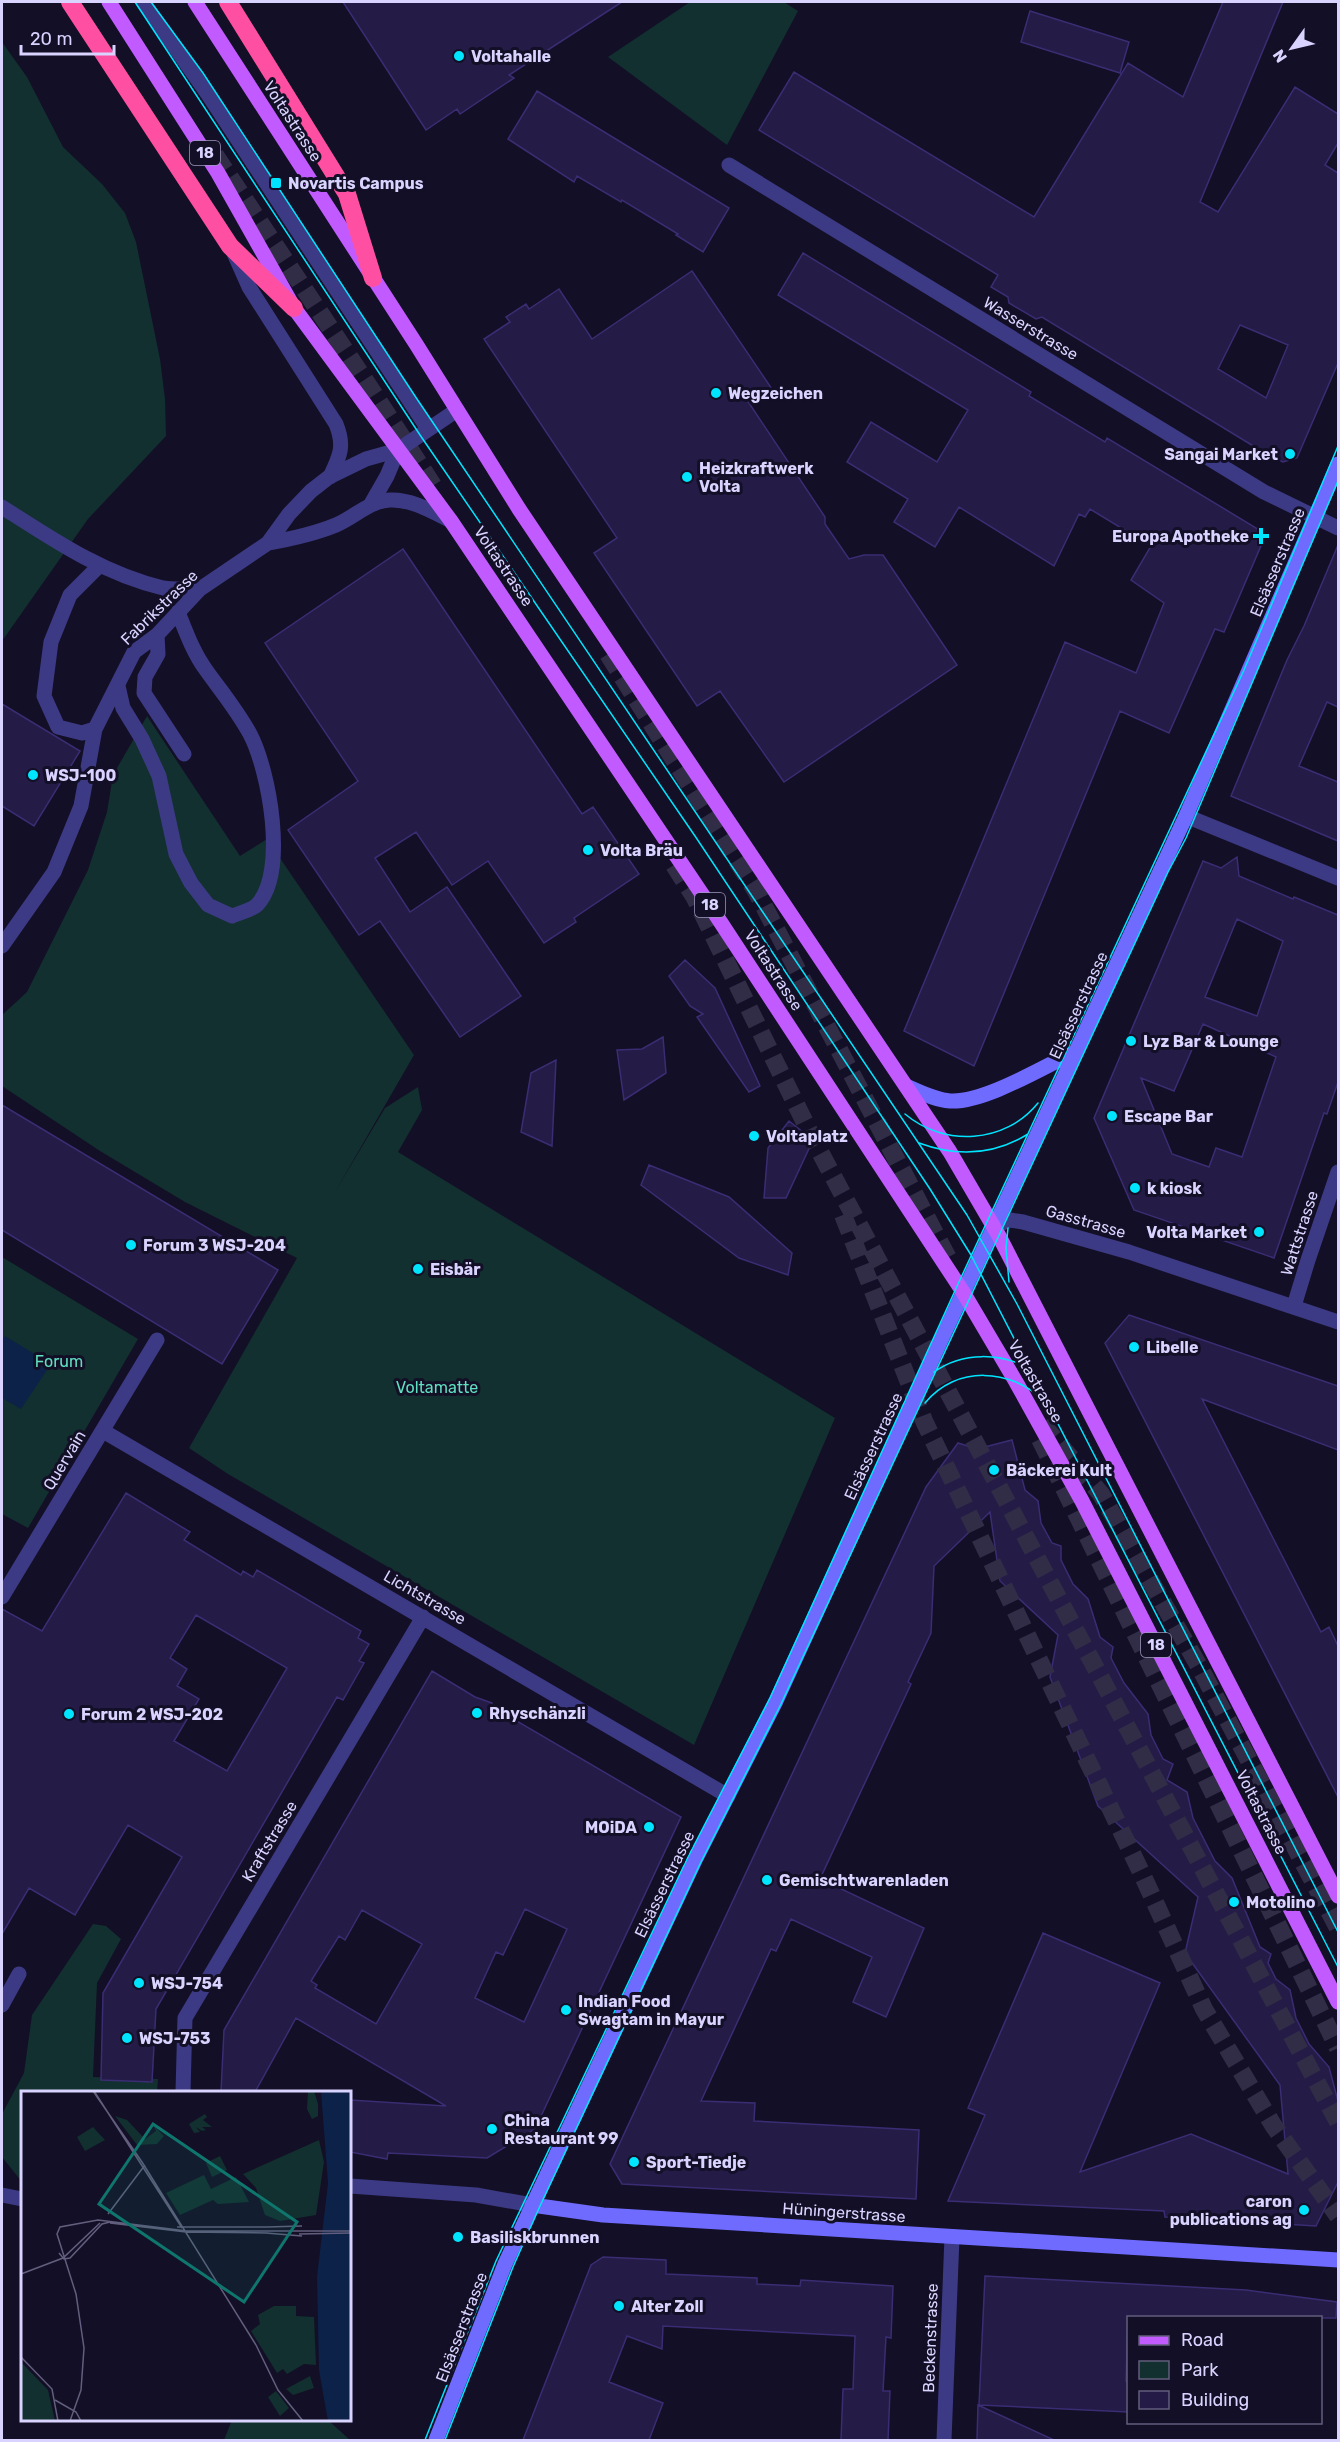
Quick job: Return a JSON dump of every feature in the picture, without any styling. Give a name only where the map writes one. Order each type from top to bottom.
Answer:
[{"type":"highway","points":[[70,2],[230,246],[294,308]]},
{"type":"highway","points":[[228,2],[347,194],[373,278]]},
{"type":"main road","name":"Voltastrasse","points":[[110,2],[218,173],[294,308],[451,521],[704,896],[963,1292],[1003,1358],[1071,1481],[1338,2002]]},
{"type":"main road","name":"Voltastrasse","points":[[195,2],[458,410],[525,519],[949,1151],[994,1226],[1338,1896]]},
{"type":"main road","name":"Elsässerstrasse","points":[[436,2440],[505,2264],[696,1858],[780,1691],[963,1292],[1186,816],[1338,464]]},
{"type":"main road","points":[[906,1086],[939,1100],[951,1102],[964,1100],[993,1092],[1075,1052]]},
{"type":"main road","name":"Hüningerstrasse","points":[[532,2205],[603,2215],[1338,2260]]},
{"type":"street","points":[[143,2],[207,93],[428,429]]},
{"type":"street","name":"Wasserstrasse","points":[[729,165],[1264,492],[1338,528]]},
{"type":"street","points":[[230,246],[249,287],[336,423],[342,443],[339,457],[329,477]]},
{"type":"street","name":"Fabrikstrasse","points":[[2,946],[54,872],[81,806],[95,729],[134,652],[157,634],[200,589],[268,543],[311,491],[329,477],[366,459],[398,450],[458,410]]},
{"type":"street","name":"Fabrikstrasse","points":[[371,504],[387,477],[398,450]]},
{"type":"street","name":"Fabrikstrasse","points":[[268,543],[302,537],[337,524],[371,504],[390,500],[418,505],[451,521]]},
{"type":"street","points":[[2,507],[99,566],[164,588],[200,589]]},
{"type":"street","points":[[95,729],[82,733],[58,727],[44,696],[51,642],[70,595],[99,566]]},
{"type":"street","points":[[118,686],[123,708],[142,740],[159,776],[176,854],[191,883],[208,905],[232,916],[256,906],[269,883],[274,858],[264,771],[251,736],[233,703],[205,669],[189,642],[178,612]]},
{"type":"street","points":[[157,634],[158,654],[145,676],[144,693],[184,754]]},
{"type":"street","points":[[1186,816],[1338,878]]},
{"type":"street","name":"Wattstrasse","points":[[1294,1306],[1338,1172]]},
{"type":"street","name":"Gasstrasse","points":[[994,1226],[1010,1220],[1023,1222],[1129,1252],[1338,1322]]},
{"type":"street","name":"Quervain","points":[[2,1597],[157,1340]]},
{"type":"street","name":"Lichtstrasse","points":[[103,1431],[728,1796]]},
{"type":"street","name":"Kraftstrasse","points":[[183,2091],[185,2018],[423,1617]]},
{"type":"street","points":[[2,2005],[19,1974]]},
{"type":"street","name":"Hüningerstrasse","points":[[351,2186],[476,2195],[532,2205]]},
{"type":"street","points":[[2,2195],[21,2199]]},
{"type":"street","name":"Beckenstrasse","points":[[944,2440],[952,2237]]},
{"type":"green space","points":[[690,2],[784,2],[798,11],[727,145],[608,57]]},
{"type":"green space","points":[[2,42],[27,77],[63,147],[102,184],[125,213],[136,242],[160,359],[165,399],[166,436],[88,519],[2,641]]},
{"type":"green space","name":"Voltamatte","points":[[147,716],[240,856],[267,839],[414,1055],[335,1192],[385,1108],[418,1087],[422,1110],[398,1152],[835,1418],[694,1745],[228,1474],[189,1448],[297,1258],[185,1202],[100,1151],[2,1086],[2,1015],[27,992],[88,870],[107,812],[113,775]]},
{"type":"green space","name":"Forum","points":[[2,1257],[138,1339],[28,1528],[2,1514]]},
{"type":"green space","points":[[93,1924],[106,1926],[121,1939],[97,1983],[93,2077],[158,2079],[157,2091],[21,2091],[21,2181],[2,2157],[2,2114],[24,2073],[32,2015]]},
{"type":"green space","points":[[232,2421],[329,2421],[350,2440],[224,2440]]},
{"type":"water","points":[[5,1336],[51,1364],[21,1409],[2,1398],[2,1341]]},
{"type":"building","name":"Voltahalle","points":[[343,2],[622,2],[509,75],[514,78],[460,114],[457,109],[426,130]]},
{"type":"building","points":[[1223,2],[1283,2],[1200,202],[1218,212],[1295,87],[1338,114],[1338,143],[1325,165],[1338,173],[1338,363],[1297,458],[1283,462],[1268,455],[1042,317],[1036,319],[1009,303],[1008,297],[991,287],[998,275],[759,130],[794,72],[1034,217],[1128,63],[1183,97]],"holes":[[[1240,325],[1288,345],[1266,398],[1218,369]]]},
{"type":"building","points":[[1030,11],[1129,42],[1120,73],[1021,42]]},
{"type":"building","points":[[537,91],[729,208],[703,252],[622,200],[621,202],[577,176],[574,182],[508,139]]},
{"type":"building","points":[[803,253],[1031,392],[1029,396],[1105,442],[1107,438],[1266,534],[1224,632],[1215,629],[1169,733],[1120,711],[974,1066],[904,1031],[1065,642],[1136,673],[1164,603],[1131,580],[1151,546],[1090,509],[1085,517],[1079,514],[1054,566],[959,507],[935,547],[894,522],[908,499],[847,462],[871,422],[937,462],[968,410],[778,295]]},
{"type":"building","name":"Heizkraftwerk Volta","points":[[692,271],[774,392],[755,405],[747,400],[825,517],[825,524],[849,559],[864,555],[883,555],[957,665],[784,782],[720,691],[697,706],[594,553],[617,538],[484,339],[510,322],[506,317],[526,304],[529,309],[559,289],[592,339]]},
{"type":"building","points":[[1338,545],[1338,707],[1327,702],[1299,766],[1338,782],[1338,841],[1231,796],[1287,660]]},
{"type":"building","points":[[403,549],[582,814],[593,807],[639,874],[574,918],[576,922],[544,943],[488,861],[452,885],[416,832],[375,858],[410,912],[447,887],[521,996],[460,1037],[380,921],[359,935],[288,830],[358,781],[265,643]]},
{"type":"building","name":"WSJ-100","points":[[2,704],[80,751],[34,826],[2,806]]},
{"type":"building","points":[[1237,857],[1239,876],[1338,915],[1338,1082],[1327,1114],[1324,1113],[1274,1258],[1134,1210],[1094,1118],[1203,861],[1221,868]],"holes":[[[1237,919],[1283,941],[1257,1016],[1205,997]],[[1203,1024],[1276,1057],[1242,1157],[1216,1148],[1209,1167],[1172,1154],[1141,1078],[1174,1091]]]},
{"type":"building","points":[[685,960],[715,988],[760,1086],[749,1092],[697,1017],[703,1014],[690,1006],[669,976]]},
{"type":"building","points":[[663,1037],[666,1073],[624,1100],[617,1050],[642,1049]]},
{"type":"building","points":[[556,1060],[552,1146],[521,1132],[531,1073]]},
{"type":"building","name":"Forum 3 WSJ-204","points":[[2,1105],[278,1270],[222,1364],[2,1230]]},
{"type":"building","points":[[789,1121],[813,1140],[786,1198],[764,1198],[768,1148]]},
{"type":"building","points":[[649,1165],[729,1197],[792,1253],[788,1275],[739,1258],[641,1185]]},
{"type":"building","points":[[1129,1315],[1338,1386],[1338,1450],[1202,1399],[1321,1632],[1329,1627],[1338,1646],[1338,1797],[1105,1343]]},
{"type":"building","points":[[1012,1440],[1025,1490],[1038,1501],[1041,1523],[1052,1543],[1061,1546],[1061,1560],[1073,1584],[1088,1599],[1100,1637],[1113,1647],[1111,1658],[1124,1683],[1148,1714],[1151,1735],[1163,1759],[1173,1764],[1167,1780],[1187,1792],[1193,1818],[1215,1861],[1232,1878],[1260,1947],[1271,1954],[1268,1963],[1276,1979],[1290,1990],[1296,2018],[1309,2044],[1329,2067],[1338,2101],[1338,2182],[1316,2226],[1165,2217],[1164,2211],[948,2201],[985,2115],[968,2108],[1043,1933],[1160,1983],[1080,2172],[1191,2134],[1288,2174],[1280,2085],[1185,1953],[1198,1897],[1098,1806],[1050,1677],[1058,1635],[1000,1581],[990,1512],[934,1566],[931,1633],[908,1682],[911,1684],[820,1879],[924,1928],[886,2017],[853,2002],[872,1957],[791,1919],[776,1951],[771,1949],[701,2101],[755,2103],[754,2121],[919,2130],[916,2199],[622,2184],[610,2164],[926,1487],[958,1443],[977,1449]]},
{"type":"building","points":[[126,1493],[190,1532],[184,1540],[241,1575],[243,1571],[253,1577],[257,1570],[361,1631],[358,1638],[369,1644],[359,1661],[364,1663],[343,1700],[337,1697],[156,2009],[152,2082],[101,2080],[103,1993],[182,1857],[128,1825],[75,1915],[29,1888],[2,1934],[2,1609],[42,1631]],"holes":[[[196,1615],[287,1668],[227,1771],[174,1741],[199,1699],[177,1686],[187,1669],[170,1658]]]},
{"type":"building","points":[[432,1671],[475,1697],[492,1703],[491,1706],[681,1817],[535,2129],[487,2158],[388,2153],[387,2159],[351,2152],[351,2100],[446,2106],[296,2018],[256,2091],[221,2091],[224,2030]],"holes":[[[525,1909],[567,1929],[524,2022],[475,1998],[496,1952],[503,1955]],[[362,1910],[422,1944],[376,2024],[315,1988],[317,1985],[311,1981],[339,1936],[345,1940]]]},
{"type":"building","points":[[603,2257],[666,2260],[666,2274],[757,2278],[757,2284],[800,2286],[801,2280],[893,2286],[891,2338],[886,2337],[883,2391],[890,2391],[888,2440],[841,2440],[843,2389],[853,2389],[855,2336],[663,2326],[662,2349],[627,2336],[609,2382],[663,2403],[649,2440],[523,2440],[591,2265]]},
{"type":"building","points":[[985,2276],[1246,2290],[1337,2302],[1336,2318],[1322,2318],[1322,2316],[1127,2316],[1127,2412],[979,2405]]},
{"type":"building","points":[[978,2405],[1054,2440],[977,2440]]},
{"type":"tunnel","points":[[215,155],[436,490]]},
{"type":"tunnel","points":[[608,654],[756,891],[950,1262]]},
{"type":"tunnel","points":[[674,865],[695,898],[811,1135],[1338,2122]]},
{"type":"tunnel","points":[[843,1215],[925,1423],[1141,1872],[1204,2009],[1273,2125],[1338,2216]]},
{"type":"tunnel","points":[[1042,1424],[1101,1494],[1200,1668],[1338,1928]]},
{"type":"tunnel","points":[[1040,1439],[1338,2048]]},
{"type":"tram line","points":[[135,2],[420,435],[695,836],[930,1189],[971,1255],[1338,1967]]},
{"type":"tram line","points":[[151,2],[203,73],[415,396],[967,1215],[1017,1304],[1338,1932]]},
{"type":"tram line","points":[[425,2440],[496,2261],[688,1857],[770,1698],[958,1284],[1244,670],[1338,446]]},
{"type":"tram line","points":[[445,2440],[513,2267],[540,2206],[700,1864],[781,1704],[1168,872],[1186,838],[1338,481]]},
{"type":"tram line","points":[[905,1114],[921,1125],[938,1132],[956,1136],[974,1136],[1009,1127],[1024,1117],[1038,1103]]},
{"type":"tram line","points":[[919,1143],[947,1150],[975,1152],[1002,1146],[1028,1134]]},
{"type":"tram line","points":[[1008,1228],[1006,1248],[1009,1282]]},
{"type":"tram line","points":[[934,1372],[957,1360],[982,1357],[995,1357],[1031,1369]]},
{"type":"tram line","points":[[925,1403],[952,1382],[984,1375],[1016,1382],[1031,1390],[1044,1401]]},
{"type":"place","name":"Voltahalle","points":[[459,56]]},
{"type":"place","name":"Novartis Campus","points":[[276,183]]},
{"type":"place","name":"Wegzeichen","points":[[716,393]]},
{"type":"place","name":"Sangai Market","points":[[1290,454]]},
{"type":"place","name":"Heizkraftwerk Volta","points":[[687,477]]},
{"type":"place","name":"Europa Apotheke","points":[[1261,536]]},
{"type":"place","name":"WSJ-100","points":[[33,775]]},
{"type":"place","name":"Volta Bräu","points":[[588,850]]},
{"type":"place","name":"Lyz Bar & Lounge","points":[[1131,1041]]},
{"type":"place","name":"Escape Bar","points":[[1112,1116]]},
{"type":"place","name":"Voltaplatz","points":[[754,1136]]},
{"type":"place","name":"k kiosk","points":[[1135,1188]]},
{"type":"place","name":"Volta Market","points":[[1259,1232]]},
{"type":"place","name":"Forum 3 WSJ-204","points":[[131,1245]]},
{"type":"place","name":"Eisbär","points":[[418,1269]]},
{"type":"place","name":"Libelle","points":[[1134,1347]]},
{"type":"place","name":"Bäckerei Kult","points":[[994,1470]]},
{"type":"place","name":"Rhyschänzli","points":[[477,1713]]},
{"type":"place","name":"Forum 2 WSJ-202","points":[[69,1714]]},
{"type":"place","name":"MOiDA","points":[[649,1827]]},
{"type":"place","name":"Gemischtwarenladen","points":[[767,1880]]},
{"type":"place","name":"Motolino","points":[[1234,1902]]},
{"type":"place","name":"WSJ-754","points":[[139,1983]]},
{"type":"place","name":"Indian Food Swagtam in Mayur","points":[[566,2010]]},
{"type":"place","name":"WSJ-753","points":[[127,2038]]},
{"type":"place","name":"China Restaurant 99","points":[[492,2129]]},
{"type":"place","name":"Sport-Tiedje","points":[[634,2162]]},
{"type":"place","name":"caron publications ag","points":[[1304,2210]]},
{"type":"place","name":"Basiliskbrunnen","points":[[458,2237]]},
{"type":"place","name":"Alter Zoll","points":[[619,2306]]}]
